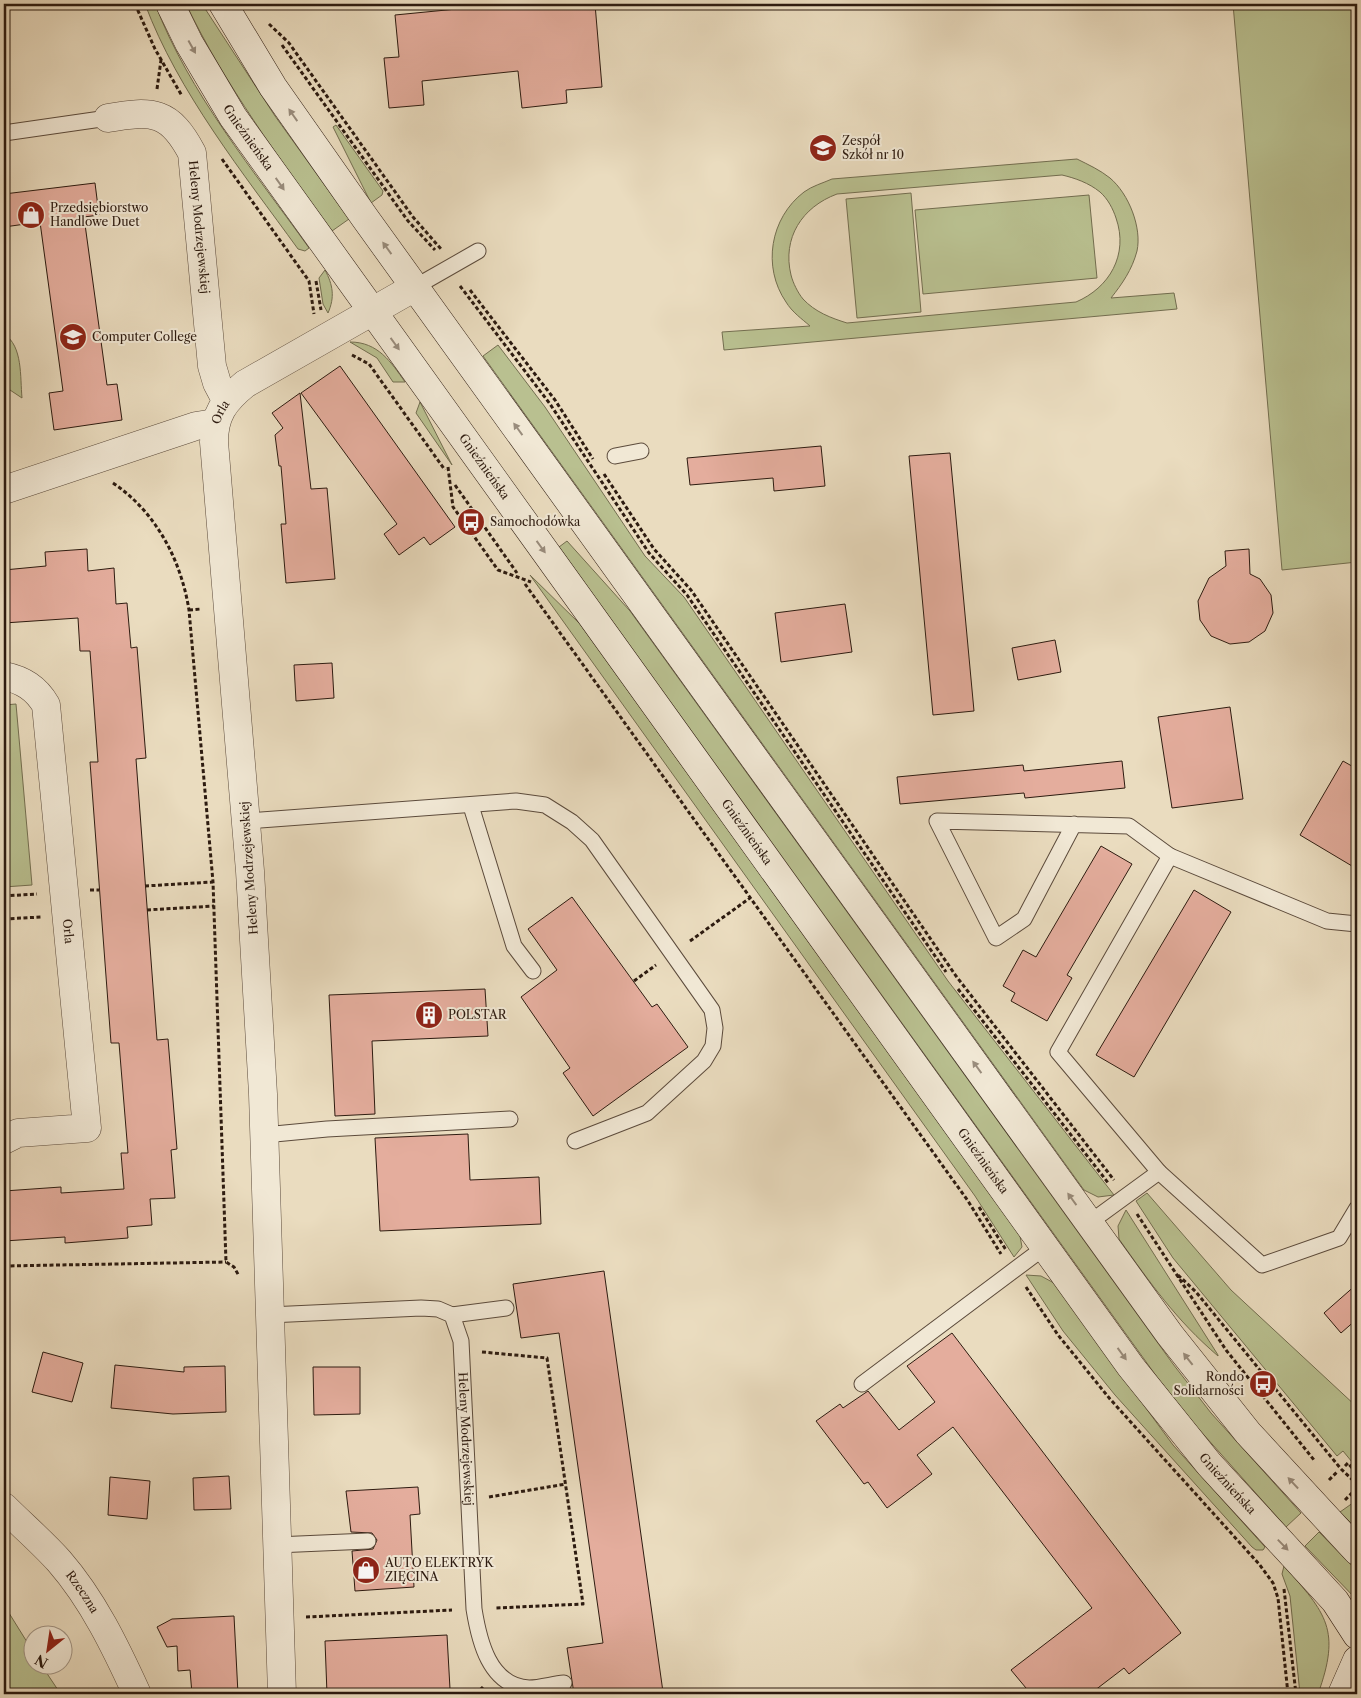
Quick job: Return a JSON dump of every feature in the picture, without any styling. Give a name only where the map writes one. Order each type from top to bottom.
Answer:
[{"type":"street","name":"Gnieźnieńska","points":[[170,4],[189,43],[233,117],[1045,1247],[1166,1412],[1241,1500],[1336,1602],[1357,1635]]},
{"type":"street","points":[[224,4],[273,87],[415,287],[1170,1335],[1248,1433],[1357,1551]]},
{"type":"street","name":"Heleny Modrzejewskiej","points":[[108,118],[135,113],[153,114],[180,131],[192,154],[212,366],[217,383],[221,412],[214,442],[247,821],[264,1135],[282,1694]]},
{"type":"street","name":"Orla","points":[[4,490],[196,426],[221,412],[244,384],[415,287]]},
{"type":"street","name":"Orla","points":[[4,676],[19,679],[25,683],[38,692],[46,705],[87,1128],[18,1134],[4,1140]]},
{"type":"street","name":"Rzeczna","points":[[4,1507],[59,1561],[89,1600],[120,1657],[137,1694]]},
{"type":"street","points":[[1342,1694],[1357,1660]]},
{"type":"lane","points":[[4,133],[108,118]]},
{"type":"lane","points":[[415,287],[478,251]]},
{"type":"lane","points":[[615,456],[640,450]]},
{"type":"lane","points":[[247,821],[471,806],[516,801],[545,805],[572,822],[592,840],[712,1010],[715,1028],[713,1046],[704,1061],[647,1113],[576,1141]]},
{"type":"lane","points":[[471,806],[514,946],[532,971]]},
{"type":"lane","points":[[1074,824],[1024,919],[996,938],[937,821],[1074,824],[1129,826],[1170,856],[1327,921],[1357,924]]},
{"type":"lane","points":[[1170,856],[1058,1052],[1159,1172],[1262,1265],[1340,1238],[1357,1208]]},
{"type":"lane","points":[[264,1135],[327,1129],[510,1119]]},
{"type":"lane","points":[[1090,1223],[1159,1172]]},
{"type":"lane","points":[[862,1384],[1045,1247]]},
{"type":"lane","points":[[269,1315],[421,1308],[438,1309],[452,1315],[506,1308]]},
{"type":"lane","name":"Heleny Modrzejewskiej","points":[[452,1315],[458,1328],[461,1351],[474,1609],[479,1639],[487,1658],[498,1673],[516,1685],[529,1688],[564,1683]]},
{"type":"lane","points":[[276,1545],[368,1541]]},
{"type":"path","points":[[135,4],[155,49],[183,97]]},
{"type":"path","points":[[265,19],[290,44],[395,196],[443,251]]},
{"type":"path","points":[[278,41],[408,221],[438,254]]},
{"type":"path","points":[[219,154],[309,281],[313,323]]},
{"type":"path","points":[[462,289],[464,295],[550,404],[649,553],[686,595],[878,871],[950,980]]},
{"type":"path","points":[[470,290],[498,330],[555,400],[598,465]]},
{"type":"path","points":[[464,295],[473,295]]},
{"type":"path","points":[[346,354],[358,356],[367,362],[398,402],[445,470]]},
{"type":"path","points":[[448,465],[453,507],[498,570],[531,582],[537,590]]},
{"type":"path","points":[[603,473],[654,549],[691,590],[956,976],[1116,1183]]},
{"type":"path","points":[[106,478],[144,510],[161,532],[178,568],[190,610],[213,882],[226,1262]]},
{"type":"path","points":[[455,485],[517,573]]},
{"type":"path","points":[[525,584],[968,1201],[1002,1255]]},
{"type":"path","points":[[190,610],[208,607]]},
{"type":"path","points":[[145,886],[213,882]]},
{"type":"path","points":[[634,981],[750,898]]},
{"type":"path","points":[[147,910],[214,906]]},
{"type":"path","points":[[956,987],[1111,1186]]},
{"type":"path","points":[[978,1205],[1007,1251]]},
{"type":"path","points":[[1136,1213],[1226,1350],[1318,1465]]},
{"type":"path","points":[[4,1266],[226,1262],[234,1266],[239,1275],[240,1284]]},
{"type":"path","points":[[1173,1269],[1196,1292],[1342,1469],[1357,1484]]},
{"type":"path","points":[[1024,1284],[1058,1335],[1110,1399],[1259,1564],[1273,1583],[1278,1598],[1288,1694]]},
{"type":"path","points":[[461,1351],[548,1358],[583,1604],[474,1609]]},
{"type":"path","points":[[1345,1466],[1348,1463],[1357,1474]]},
{"type":"path","points":[[1329,1480],[1338,1471]]},
{"type":"path","points":[[1324,1472],[1332,1485]]},
{"type":"path","points":[[469,1498],[497,1496],[566,1484]]},
{"type":"path","points":[[1283,1585],[1288,1604],[1296,1694]]},
{"type":"path","points":[[300,1618],[450,1610]]},
{"type":"green space","points":[[145,4],[155,4],[169,37],[204,100],[309,248],[305,251],[298,249],[213,131],[175,69]]},
{"type":"green space","points":[[186,4],[202,4],[275,116],[349,219],[332,231],[235,92]]},
{"type":"green space","points":[[1233,4],[1357,4],[1357,562],[1282,570]]},
{"type":"green space","points":[[336,125],[383,191],[382,195],[371,203],[333,127]]},
{"type":"green space","points":[[1077,159],[1102,172],[1117,185],[1128,202],[1136,222],[1138,242],[1135,258],[1126,276],[1111,298],[1174,293],[1177,309],[724,350],[722,332],[810,326],[791,309],[778,288],[772,259],[773,244],[783,215],[792,203],[807,190],[832,179]],"holes":[[[1062,175],[1087,183],[1103,195],[1113,211],[1119,232],[1120,245],[1118,257],[1107,279],[1088,296],[1076,302],[847,323],[829,317],[813,308],[801,297],[793,281],[789,261],[792,237],[805,216],[814,207],[837,194]]]},
{"type":"green space","points":[[911,193],[921,312],[857,318],[846,199]]},
{"type":"green space","points":[[1089,195],[1097,278],[923,294],[915,210]]},
{"type":"green space","points":[[325,270],[332,291],[332,302],[328,313],[323,304],[319,278]]},
{"type":"green space","points":[[4,334],[15,346],[18,354],[22,398],[4,386]]},
{"type":"green space","points":[[350,342],[368,345],[383,354],[405,382],[393,382],[377,358]]},
{"type":"green space","points":[[498,345],[545,407],[645,556],[684,597],[948,981],[1114,1195],[1098,1197],[1084,1190],[483,356]]},
{"type":"green space","points":[[420,402],[452,465],[416,413]]},
{"type":"green space","points":[[567,541],[630,611],[1173,1364],[1211,1413],[1301,1513],[1286,1527],[1196,1426],[1157,1377],[559,547]]},
{"type":"green space","points":[[530,575],[580,624],[1020,1236],[1022,1247],[1014,1257],[975,1196]]},
{"type":"green space","points":[[16,704],[32,885],[4,887],[4,705]]},
{"type":"green space","points":[[1147,1193],[1231,1290],[1357,1407],[1357,1468],[1343,1451],[1337,1456],[1173,1258],[1136,1201]]},
{"type":"green space","points":[[1126,1210],[1218,1356],[1177,1315],[1119,1239],[1118,1226]]},
{"type":"green space","points":[[1026,1275],[1041,1276],[1054,1283],[1173,1445],[1265,1547],[1263,1550],[1256,1550],[1252,1547],[1115,1395],[1063,1331]]},
{"type":"green space","points":[[1357,1500],[1357,1529],[1340,1512]]},
{"type":"green space","points":[[1319,1532],[1357,1571],[1357,1600],[1305,1546]]},
{"type":"green space","points":[[1284,1566],[1311,1597],[1326,1624],[1329,1638],[1328,1654],[1318,1694],[1300,1694],[1290,1596],[1282,1574]]},
{"type":"green space","points":[[4,1605],[22,1634],[22,1676],[49,1676],[58,1690],[70,1694],[4,1694]]},
{"type":"building","points":[[508,4],[595,4],[602,87],[566,90],[567,103],[522,108],[518,71],[422,81],[424,105],[389,108],[384,58],[399,57],[395,15]]},
{"type":"building","points":[[95,183],[99,215],[84,217],[107,385],[117,384],[122,420],[54,430],[49,393],[63,391],[40,222],[4,227],[4,194]]},
{"type":"building","points":[[340,366],[455,527],[430,545],[424,537],[399,555],[384,534],[397,524],[301,393]]},
{"type":"building","points":[[300,393],[311,489],[327,488],[335,579],[286,583],[281,524],[286,524],[281,466],[279,466],[275,435],[283,428],[272,413]]},
{"type":"building","points":[[821,446],[825,486],[774,491],[773,478],[690,485],[687,458]]},
{"type":"building","points":[[950,453],[974,711],[933,715],[909,456]]},
{"type":"building","points":[[87,549],[88,571],[114,568],[116,604],[127,603],[131,648],[137,647],[146,758],[136,759],[157,1040],[168,1039],[177,1149],[171,1150],[175,1198],[150,1199],[152,1225],[127,1227],[128,1238],[65,1243],[65,1237],[4,1241],[4,1191],[61,1187],[61,1193],[124,1189],[121,1153],[128,1153],[119,1043],[111,1043],[90,762],[98,762],[90,651],[80,651],[78,618],[4,623],[4,570],[46,566],[45,552]]},
{"type":"building","points":[[1249,549],[1250,574],[1260,579],[1271,595],[1273,613],[1265,631],[1249,642],[1230,644],[1211,636],[1200,620],[1198,601],[1209,578],[1226,566],[1225,551]]},
{"type":"building","points":[[845,604],[852,652],[781,662],[775,613]]},
{"type":"building","points":[[1055,640],[1061,672],[1018,680],[1012,648]]},
{"type":"building","points":[[332,663],[334,698],[296,701],[294,665]]},
{"type":"building","points":[[1230,707],[1243,799],[1172,808],[1158,717]]},
{"type":"building","points":[[1122,761],[1125,788],[1025,798],[1024,793],[900,804],[897,777],[1023,765],[1024,771]]},
{"type":"building","points":[[1343,761],[1357,769],[1357,869],[1300,835]]},
{"type":"building","points":[[1101,846],[1132,864],[1067,975],[1072,978],[1047,1021],[1011,1001],[1015,993],[1003,986],[1023,950],[1036,957]]},
{"type":"building","points":[[1194,890],[1231,912],[1134,1077],[1096,1055]]},
{"type":"building","points":[[572,897],[652,1007],[657,1004],[688,1047],[593,1116],[563,1073],[570,1068],[521,997],[557,970],[528,929]]},
{"type":"building","points":[[485,989],[488,1036],[372,1041],[375,1114],[335,1116],[329,995]]},
{"type":"building","points":[[468,1134],[470,1180],[539,1177],[541,1224],[380,1231],[375,1138]]},
{"type":"building","points":[[604,1271],[663,1692],[644,1694],[574,1694],[567,1648],[603,1643],[559,1333],[521,1338],[513,1284]]},
{"type":"building","points":[[1357,1284],[1357,1319],[1341,1333],[1324,1313]]},
{"type":"building","points":[[952,1333],[1181,1633],[1129,1674],[1124,1668],[1090,1694],[1031,1694],[1011,1670],[1092,1608],[953,1427],[917,1455],[932,1474],[887,1508],[868,1482],[864,1484],[816,1421],[840,1404],[843,1408],[868,1391],[899,1430],[935,1402],[907,1366]]},
{"type":"building","points":[[43,1352],[83,1363],[72,1402],[32,1392]]},
{"type":"building","points":[[115,1365],[184,1372],[184,1367],[225,1366],[226,1412],[173,1414],[111,1408]]},
{"type":"building","points":[[313,1367],[360,1367],[360,1414],[314,1415]]},
{"type":"building","points":[[229,1476],[231,1509],[194,1510],[193,1478]]},
{"type":"building","points":[[110,1477],[150,1481],[147,1519],[108,1515]]},
{"type":"building","points":[[418,1487],[420,1514],[410,1515],[414,1587],[355,1591],[352,1551],[373,1549],[377,1540],[372,1533],[351,1532],[346,1491]]},
{"type":"building","points":[[234,1616],[238,1694],[192,1694],[190,1670],[178,1671],[177,1646],[167,1647],[157,1627],[172,1619]]},
{"type":"building","points":[[447,1635],[450,1689],[381,1694],[327,1694],[325,1641]]},
{"type":"place","name":"Zespół Szkół nr 10","points":[[823,148]]},
{"type":"place","name":"Przedsiębiorstwo Handlowe Duet","points":[[31,215]]},
{"type":"place","name":"Computer College","points":[[73,337]]},
{"type":"place","name":"Samochodówka","points":[[471,522]]},
{"type":"place","name":"POLSTAR","points":[[429,1015]]},
{"type":"place","name":"Rondo Solidarności","points":[[1263,1384]]},
{"type":"place","name":"AUTO ELEKTRYK ZIĘCINA","points":[[366,1570]]}]
